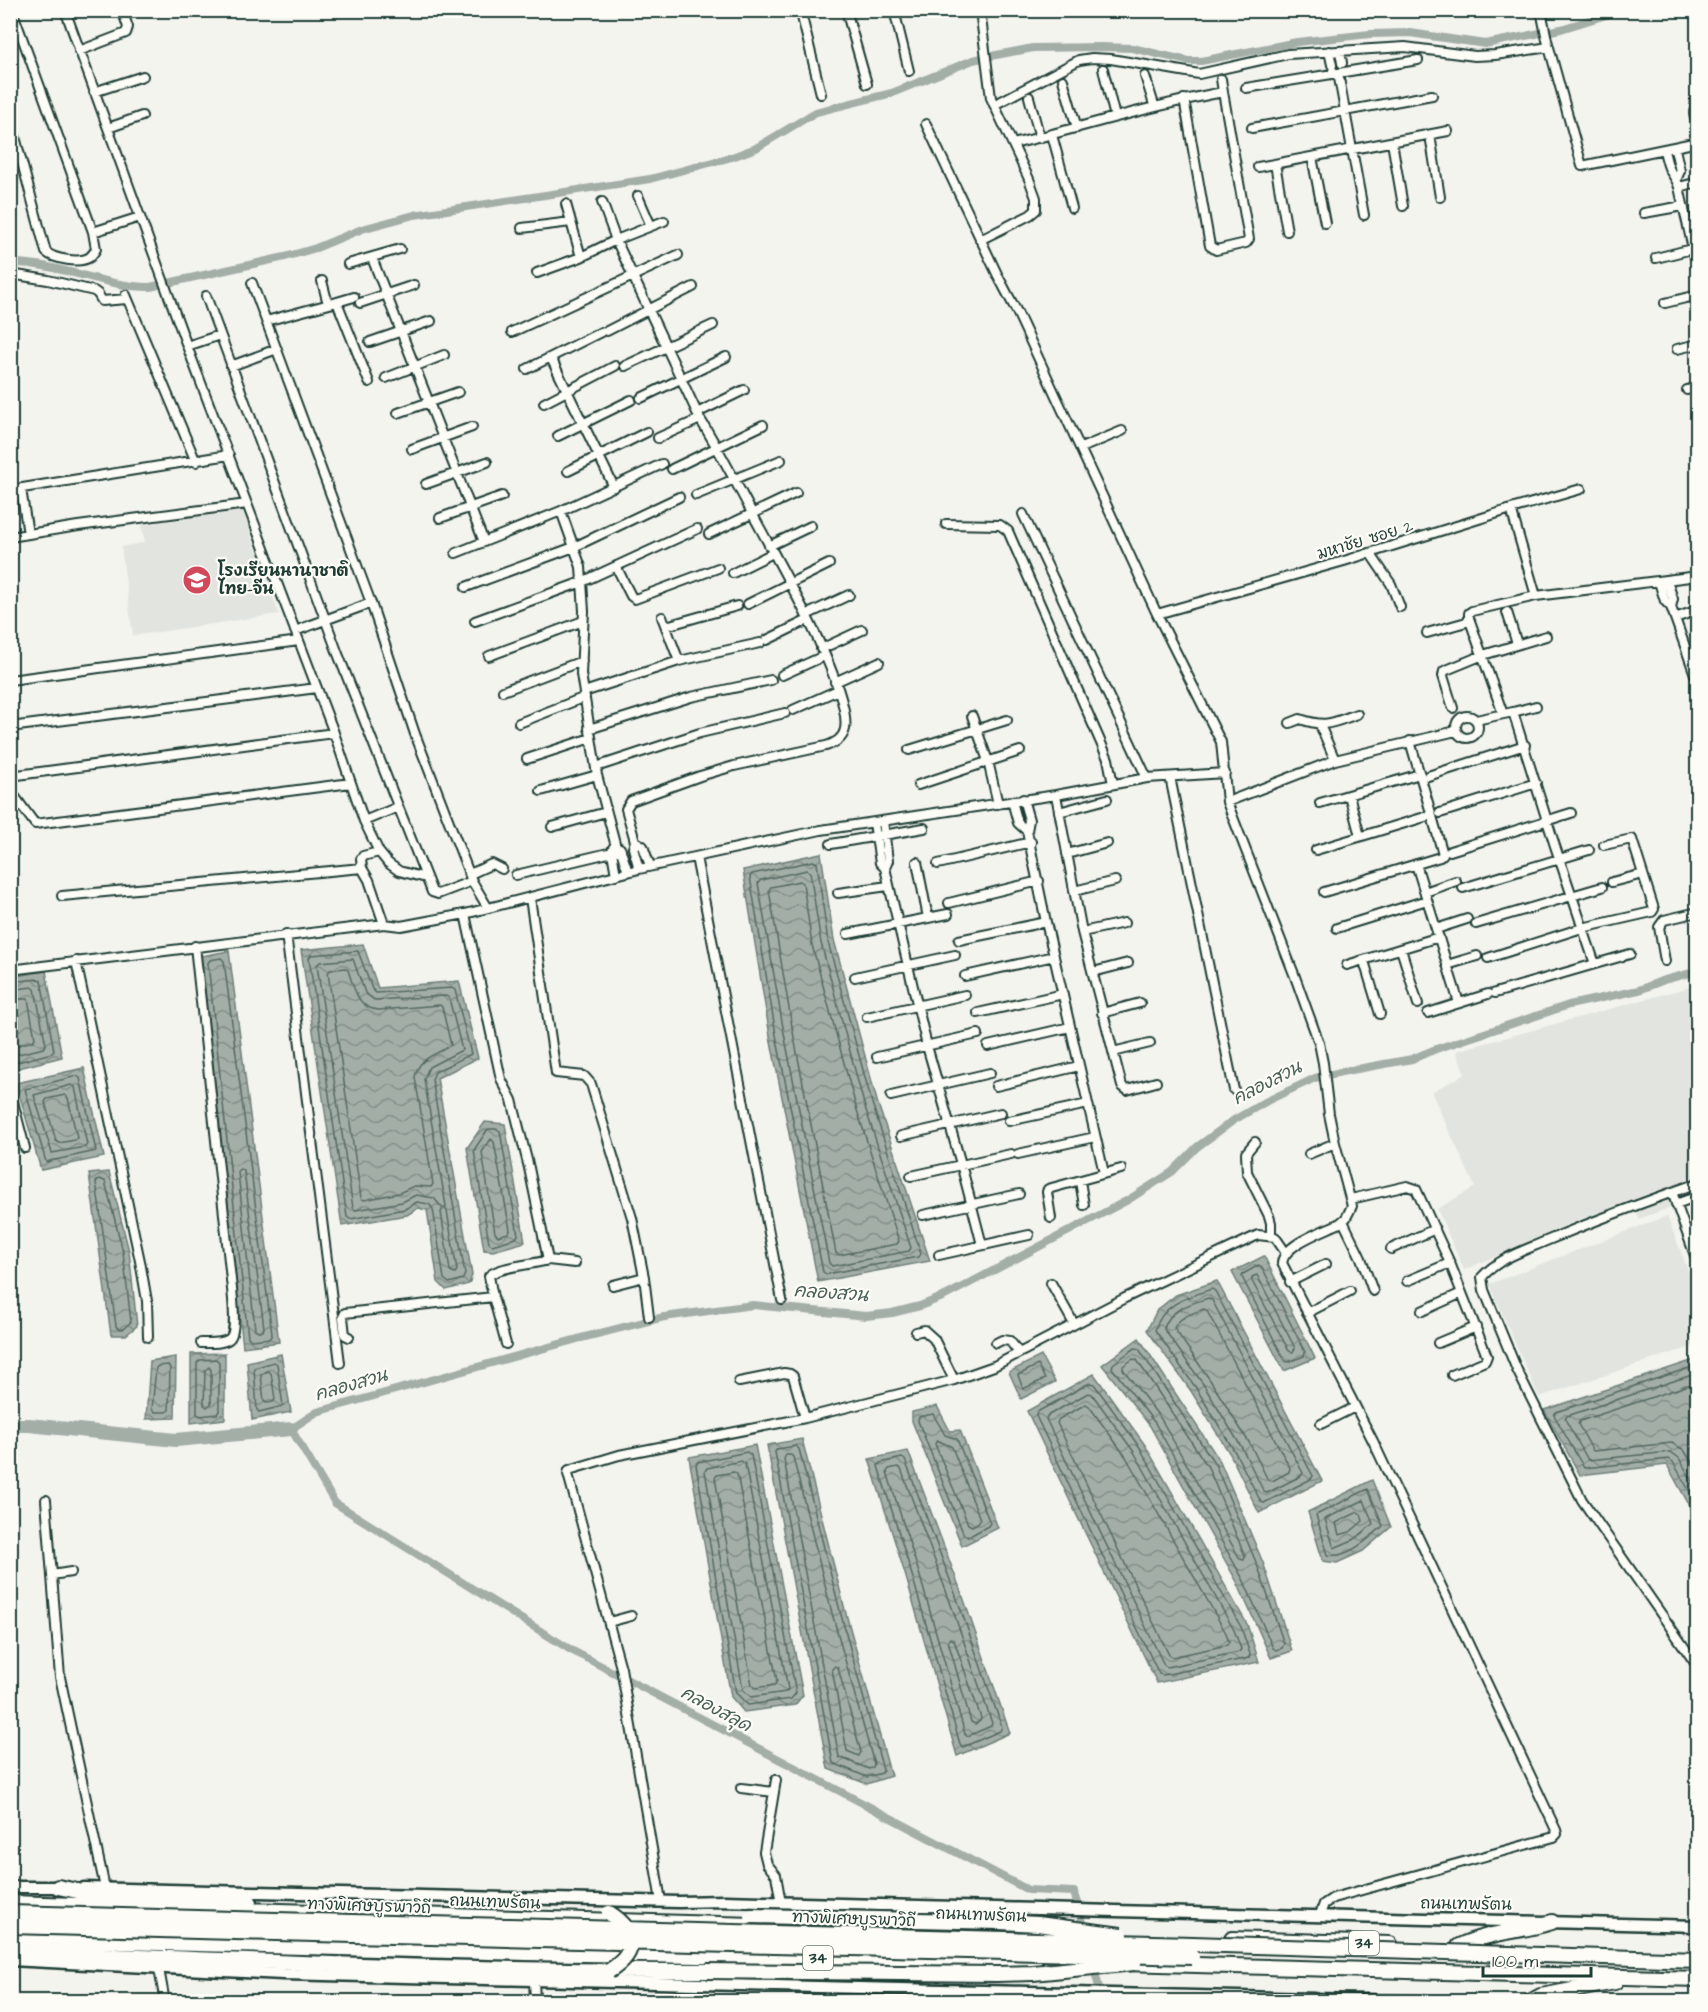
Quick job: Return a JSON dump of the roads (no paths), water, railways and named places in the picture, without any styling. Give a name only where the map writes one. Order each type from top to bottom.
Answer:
[{"type":"highway","points":[[58,1887],[101,1892],[349,1906],[1038,1924],[1193,1951]]},
{"type":"highway","points":[[10,1902],[101,1892]]},
{"type":"highway","name":"ถนนเทพรัตน","points":[[10,1902],[1698,1954]]},
{"type":"highway","name":"ทางพิเศษบูรพาวิถี","points":[[10,1913],[1193,1951],[1698,1973]]},
{"type":"highway","points":[[609,1913],[622,1921],[630,1933],[630,1952],[621,1964],[609,1971]]},
{"type":"highway","points":[[1459,1946],[1474,1939],[1552,1922]]},
{"type":"highway","name":"ทางพิเศษบูรพาวิถี","points":[[10,1926],[1698,1960]]},
{"type":"highway","name":"34","points":[[10,1939],[526,1953],[1192,1964],[1698,1979]]},
{"type":"highway","points":[[10,1952],[609,1971],[997,1974],[1033,1973],[1193,1951]]},
{"type":"highway","points":[[1530,2001],[1541,1996],[1613,1983],[1625,1977]]},
{"type":"main road","points":[[10,1887],[58,1887]]},
{"type":"main road","name":"ถนนเทพรัตน","points":[[101,1892],[781,1903],[1698,1926]]},
{"type":"main road","name":"34","points":[[10,1960],[159,1969],[534,1980],[978,1997],[1107,1994],[1442,2001]]},
{"type":"street","points":[[10,118],[46,252],[52,257],[82,260],[91,257],[96,249],[93,232],[12,10]]},
{"type":"street","points":[[65,10],[165,288],[334,733],[364,821],[379,852],[388,864],[399,871],[426,878]]},
{"type":"street","points":[[80,51],[126,33],[128,27],[122,10]]},
{"type":"street","points":[[807,10],[802,17],[821,94]]},
{"type":"street","points":[[846,10],[867,84]]},
{"type":"street","points":[[894,10],[909,71]]},
{"type":"street","points":[[980,10],[989,92],[1036,198],[1036,210],[1030,215],[980,240]]},
{"type":"street","points":[[1541,10],[1582,166],[1664,151],[1698,142]]},
{"type":"street","points":[[994,105],[1079,60],[1092,58],[1144,63],[1199,74],[1288,54],[1405,47],[1475,56],[1495,55],[1548,43]]},
{"type":"street","points":[[1329,51],[1338,70],[1364,215]]},
{"type":"street","points":[[1338,70],[1340,51]]},
{"type":"street","points":[[1246,88],[1338,70],[1418,60]]},
{"type":"street","points":[[1102,69],[1115,117]]},
{"type":"street","points":[[94,92],[142,76]]},
{"type":"street","points":[[1145,76],[1154,105]]},
{"type":"street","points":[[1184,99],[1210,246],[1216,250],[1246,243],[1249,239],[1221,79]]},
{"type":"street","points":[[1063,80],[1077,128]]},
{"type":"street","points":[[1013,144],[1154,105],[1223,92]]},
{"type":"street","points":[[1252,128],[1432,95]]},
{"type":"street","points":[[1029,97],[1040,138]]},
{"type":"street","points":[[1698,104],[1695,106],[1694,115],[1698,126]]},
{"type":"street","points":[[108,128],[142,116]]},
{"type":"street","points":[[926,124],[980,240],[1017,312],[1157,614],[1221,742],[1227,802],[1262,897],[1294,974],[1318,1043],[1335,1143],[1352,1206],[1343,1221],[1291,1248],[1282,1263],[1355,1407],[1557,1834],[1554,1838],[1333,1898],[1324,1904],[1319,1917]]},
{"type":"street","points":[[1258,167],[1448,131]]},
{"type":"street","points":[[1052,135],[1072,208]]},
{"type":"street","points":[[1430,135],[1440,197]]},
{"type":"street","points":[[1392,142],[1403,206]]},
{"type":"street","points":[[1675,148],[1680,171],[1677,178]]},
{"type":"street","points":[[1664,151],[1669,167],[1680,187],[1698,272]]},
{"type":"street","points":[[1312,157],[1325,223]]},
{"type":"street","points":[[1275,164],[1287,231]]},
{"type":"street","points":[[1680,187],[1698,182]]},
{"type":"street","points":[[638,196],[651,226]]},
{"type":"street","points":[[602,202],[616,240],[699,416],[718,446],[807,617],[837,686],[845,712],[845,730],[838,742],[734,766],[631,801],[626,809],[635,840],[633,848],[639,869]]},
{"type":"street","points":[[566,204],[581,257]]},
{"type":"street","points":[[1644,213],[1683,206]]},
{"type":"street","points":[[93,232],[140,217]]},
{"type":"street","points":[[537,273],[581,257],[664,221]]},
{"type":"street","points":[[522,228],[571,222]]},
{"type":"street","points":[[1688,230],[1698,228]]},
{"type":"street","points":[[348,264],[400,249]]},
{"type":"street","points":[[1656,258],[1692,249]]},
{"type":"street","points":[[512,332],[678,255]]},
{"type":"street","points":[[372,258],[484,542]]},
{"type":"street","points":[[10,274],[94,291],[102,302],[127,297],[196,462]]},
{"type":"street","points":[[322,281],[328,304]]},
{"type":"street","points":[[252,283],[371,603],[415,735],[471,878],[488,908]]},
{"type":"street","points":[[360,303],[414,285]]},
{"type":"street","points":[[527,369],[693,287]]},
{"type":"street","points":[[1665,303],[1698,295]]},
{"type":"street","points":[[206,296],[325,620],[432,892],[438,894],[471,878],[492,864],[502,868]]},
{"type":"street","points":[[266,321],[354,297]]},
{"type":"street","points":[[337,302],[369,382]]},
{"type":"street","points":[[370,342],[431,321]]},
{"type":"street","points":[[625,366],[713,325]]},
{"type":"street","points":[[187,346],[220,335]]},
{"type":"street","points":[[1677,349],[1698,344]]},
{"type":"street","points":[[231,366],[277,350]]},
{"type":"street","points":[[386,378],[444,355]]},
{"type":"street","points":[[551,357],[614,487]]},
{"type":"street","points":[[641,398],[726,357]]},
{"type":"street","points":[[544,404],[615,366]]},
{"type":"street","points":[[1687,390],[1698,387]]},
{"type":"street","points":[[658,438],[744,390]]},
{"type":"street","points":[[398,413],[458,392]]},
{"type":"street","points":[[558,436],[631,400]]},
{"type":"street","points":[[672,469],[763,425]]},
{"type":"street","points":[[412,449],[472,427]]},
{"type":"street","points":[[1081,448],[1122,431]]},
{"type":"street","points":[[568,471],[647,432]]},
{"type":"street","points":[[10,490],[229,456]]},
{"type":"street","points":[[696,495],[781,460]]},
{"type":"street","points":[[426,484],[487,462]]},
{"type":"street","points":[[456,553],[561,511],[662,464]]},
{"type":"street","points":[[21,489],[28,534]]},
{"type":"street","name":"มหาชัย ซอย 2","points":[[1157,614],[1581,489]]},
{"type":"street","points":[[709,534],[796,493]]},
{"type":"street","points":[[440,518],[502,496]]},
{"type":"street","points":[[466,587],[574,547],[679,497]]},
{"type":"street","points":[[10,537],[247,504]]},
{"type":"street","points":[[1511,509],[1536,596]]},
{"type":"street","points":[[561,511],[581,567],[583,621],[581,674],[597,771],[615,843],[621,850],[628,872]]},
{"type":"street","points":[[1023,514],[1146,778]]},
{"type":"street","points":[[946,524],[1000,525],[1008,531],[1108,759],[1113,784]]},
{"type":"street","points":[[733,573],[811,526]]},
{"type":"street","points":[[475,621],[582,582],[697,529]]},
{"type":"street","points":[[1370,553],[1391,584],[1400,607]]},
{"type":"street","points":[[747,604],[829,564]]},
{"type":"street","points":[[616,566],[631,596],[635,599],[718,568]]},
{"type":"street","points":[[1503,714],[1469,613],[1476,609],[1536,596],[1698,576]]},
{"type":"street","points":[[1663,581],[1665,601],[1671,607],[1698,683]]},
{"type":"street","points":[[519,723],[584,695],[679,661],[763,641],[849,595]]},
{"type":"street","points":[[295,631],[371,603]]},
{"type":"street","points":[[666,626],[737,606]]},
{"type":"street","points":[[1675,618],[1698,610]]},
{"type":"street","points":[[1508,612],[1517,644]]},
{"type":"street","points":[[662,617],[679,661]]},
{"type":"street","points":[[489,656],[583,621]]},
{"type":"street","points":[[1427,633],[1470,621]]},
{"type":"street","points":[[782,675],[862,630]]},
{"type":"street","points":[[1453,708],[1443,676],[1444,671],[1517,644],[1546,636]]},
{"type":"street","points":[[10,680],[299,641]]},
{"type":"street","points":[[1688,656],[1698,653]]},
{"type":"street","points":[[503,691],[582,661]]},
{"type":"street","points":[[542,791],[700,733],[789,712],[879,662]]},
{"type":"street","points":[[590,729],[691,697],[771,680]]},
{"type":"street","points":[[10,728],[317,688]]},
{"type":"street","points":[[1476,720],[1536,706]]},
{"type":"street","points":[[1513,712],[1595,964]]},
{"type":"street","points":[[1290,723],[1300,719],[1320,725],[1357,714]]},
{"type":"street","points":[[972,716],[988,761],[998,804]]},
{"type":"street","points":[[1470,716],[1476,720],[1478,728],[1470,737],[1462,737],[1456,731],[1456,724],[1460,718],[1470,716]]},
{"type":"street","points":[[909,750],[1006,720]]},
{"type":"street","points":[[1320,725],[1335,760]]},
{"type":"street","points":[[1227,802],[1335,760],[1456,731]]},
{"type":"street","points":[[10,776],[334,733]]},
{"type":"street","points":[[526,759],[591,738]]},
{"type":"street","points":[[1324,892],[1440,857],[1443,854],[1424,775],[1410,741]]},
{"type":"street","points":[[1320,803],[1525,745]]},
{"type":"street","points":[[918,785],[1020,751]]},
{"type":"street","points":[[10,970],[286,934],[384,924],[400,926],[465,914],[639,869],[821,830],[1056,795],[1146,778],[1225,773]]},
{"type":"street","points":[[1170,777],[1234,1090]]},
{"type":"street","points":[[10,790],[35,824],[351,783]]},
{"type":"street","points":[[1440,813],[1536,783]]},
{"type":"street","points":[[1056,795],[1082,932],[1124,1089],[1156,1082]]},
{"type":"street","points":[[1349,795],[1360,836]]},
{"type":"street","points":[[1059,812],[1107,799]]},
{"type":"street","points":[[1023,800],[1029,820],[1027,831]]},
{"type":"street","points":[[1012,801],[1018,823],[1027,831],[1031,842],[1046,922],[1104,1173]]},
{"type":"street","points":[[364,821],[399,807]]},
{"type":"street","points":[[552,827],[606,812]]},
{"type":"street","points":[[1450,851],[1571,813]]},
{"type":"street","points":[[1316,850],[1425,817]]},
{"type":"street","points":[[878,822],[885,835],[888,861],[885,868],[907,965],[982,1245]]},
{"type":"street","points":[[878,822],[876,837],[880,863],[885,868]]},
{"type":"street","points":[[831,844],[924,828]]},
{"type":"street","points":[[1488,958],[1582,928],[1652,912],[1654,909],[1632,839],[1604,845]]},
{"type":"street","points":[[635,840],[643,846],[650,867]]},
{"type":"street","points":[[938,864],[1031,842]]},
{"type":"street","points":[[615,843],[612,852],[616,875]]},
{"type":"street","points":[[1067,854],[1107,843]]},
{"type":"street","points":[[516,875],[621,850]]},
{"type":"street","points":[[1463,888],[1590,850]]},
{"type":"street","points":[[379,852],[363,856],[361,859],[362,868],[369,880],[384,924]]},
{"type":"street","points":[[696,857],[782,1300]]},
{"type":"street","points":[[917,862],[928,918]]},
{"type":"street","points":[[1416,864],[1459,1003]]},
{"type":"street","points":[[62,896],[362,868]]},
{"type":"street","points":[[1612,882],[1643,874]]},
{"type":"street","points":[[949,903],[1039,881]]},
{"type":"street","points":[[1074,891],[1115,881]]},
{"type":"street","points":[[1336,928],[1426,896],[1456,881]]},
{"type":"street","points":[[838,893],[888,885]]},
{"type":"street","points":[[1476,924],[1602,887]]},
{"type":"street","points":[[530,898],[556,1073],[584,1076],[591,1084],[632,1218],[644,1277],[649,1317]]},
{"type":"street","points":[[1665,961],[1660,923],[1698,912]]},
{"type":"street","points":[[465,914],[501,1079],[512,1100],[548,1260]]},
{"type":"street","points":[[848,934],[948,914]]},
{"type":"street","points":[[1436,929],[1467,919]]},
{"type":"street","points":[[959,940],[1046,922]]},
{"type":"street","points":[[1082,932],[1124,923]]},
{"type":"street","points":[[286,934],[340,1363]]},
{"type":"street","points":[[1347,966],[1439,938]]},
{"type":"street","points":[[195,946],[232,1289],[234,1333],[229,1340],[223,1342],[201,1343]]},
{"type":"street","points":[[1401,949],[1418,1004]]},
{"type":"street","points":[[1428,1013],[1630,954]]},
{"type":"street","points":[[855,977],[955,955]]},
{"type":"street","points":[[965,976],[1054,956]]},
{"type":"street","points":[[1447,965],[1477,956]]},
{"type":"street","points":[[1364,960],[1380,1014]]},
{"type":"street","points":[[76,961],[140,1261],[147,1301],[148,1337]]},
{"type":"street","points":[[1093,972],[1128,963]]},
{"type":"street","points":[[978,1013],[1063,994]]},
{"type":"street","points":[[867,1017],[965,995]]},
{"type":"street","points":[[1102,1013],[1140,1003]]},
{"type":"street","points":[[988,1046],[1070,1027]]},
{"type":"street","points":[[877,1057],[978,1034]]},
{"type":"street","points":[[1113,1052],[1150,1043]]},
{"type":"street","points":[[996,1086],[1079,1066]]},
{"type":"street","points":[[891,1096],[990,1073]]},
{"type":"street","points":[[10,1090],[25,1148]]},
{"type":"street","points":[[1009,1121],[1088,1104]]},
{"type":"street","points":[[901,1136],[1001,1113]]},
{"type":"street","points":[[911,1176],[1095,1137]]},
{"type":"street","points":[[1256,1142],[1246,1153],[1247,1172],[1269,1216],[1271,1236]]},
{"type":"street","points":[[1310,1154],[1335,1143]]},
{"type":"street","points":[[1051,1218],[1048,1189],[1121,1169]]},
{"type":"street","points":[[1080,1181],[1084,1204]]},
{"type":"street","points":[[1698,1183],[1504,1259],[1490,1268],[1482,1277],[1484,1290],[1517,1370],[1582,1500],[1698,1667]]},
{"type":"street","points":[[1351,1199],[1410,1186],[1416,1190],[1450,1263],[1487,1359],[1452,1375]]},
{"type":"street","points":[[1672,1192],[1698,1264]]},
{"type":"street","points":[[923,1215],[1018,1194]]},
{"type":"street","points":[[1676,1204],[1698,1196]]},
{"type":"street","points":[[1343,1221],[1361,1258],[1373,1291]]},
{"type":"street","points":[[1391,1249],[1435,1229]]},
{"type":"street","points":[[939,1255],[1029,1234]]},
{"type":"street","points":[[661,1901],[626,1687],[568,1470],[619,1455],[805,1418],[954,1380],[994,1366],[1074,1324],[1258,1235],[1275,1238],[1286,1253]]},
{"type":"street","points":[[506,1344],[489,1276],[492,1273],[548,1260],[575,1263]]},
{"type":"street","points":[[1407,1281],[1450,1263]]},
{"type":"street","points":[[1290,1282],[1326,1264]]},
{"type":"street","points":[[613,1285],[644,1277]]},
{"type":"street","points":[[1050,1283],[1074,1324]]},
{"type":"street","points":[[1307,1314],[1350,1291]]},
{"type":"street","points":[[1422,1311],[1462,1293]]},
{"type":"street","points":[[349,1337],[345,1335],[343,1317],[345,1313],[493,1297]]},
{"type":"street","points":[[1438,1343],[1476,1327]]},
{"type":"street","points":[[916,1332],[924,1330],[934,1339],[954,1380]]},
{"type":"street","points":[[996,1343],[1002,1340],[1011,1341],[1019,1353]]},
{"type":"street","points":[[739,1382],[784,1373],[790,1374],[805,1418]]},
{"type":"street","points":[[1321,1424],[1355,1407]]},
{"type":"street","points":[[46,1500],[60,1677],[101,1892]]},
{"type":"street","points":[[52,1575],[71,1572]]},
{"type":"street","points":[[609,1622],[631,1616]]},
{"type":"street","points":[[776,1780],[764,1852],[767,1864],[776,1875],[781,1903]]},
{"type":"street","points":[[741,1788],[774,1792]]},
{"type":"street","points":[[159,1969],[165,2001]]},
{"type":"street","points":[[534,1980],[535,2001]]},
{"type":"water","points":[[821,853],[834,940],[877,1101],[930,1261],[818,1282],[770,1036],[743,870]]},
{"type":"water","points":[[363,944],[378,988],[459,981],[478,1058],[437,1078],[472,1275],[469,1284],[446,1290],[438,1282],[427,1210],[418,1208],[407,1215],[342,1226],[301,950]]},
{"type":"water","points":[[229,951],[279,1342],[243,1347],[201,956]]},
{"type":"water","points":[[46,971],[62,1057],[11,1070],[11,977]]},
{"type":"water","points":[[84,1068],[104,1157],[41,1170],[16,1083]]},
{"type":"water","points":[[485,1122],[505,1124],[525,1242],[493,1251],[484,1250],[467,1148]]},
{"type":"water","points":[[109,1172],[129,1251],[137,1326],[126,1335],[111,1335],[89,1174]]},
{"type":"water","points":[[1264,1256],[1315,1358],[1284,1371],[1232,1272]]},
{"type":"water","points":[[1217,1281],[1322,1481],[1259,1513],[1230,1454],[1191,1391],[1147,1330],[1157,1310],[1176,1295]]},
{"type":"water","points":[[1139,1338],[1220,1461],[1264,1565],[1292,1651],[1271,1658],[1237,1582],[1150,1426],[1102,1365]]},
{"type":"water","points":[[225,1353],[225,1419],[191,1423],[191,1354]]},
{"type":"water","points":[[281,1354],[291,1412],[252,1420],[247,1362]]},
{"type":"water","points":[[1041,1356],[1055,1382],[1021,1399],[1009,1372]]},
{"type":"water","points":[[176,1357],[175,1418],[146,1419],[150,1361]]},
{"type":"water","points":[[1697,1359],[1697,1519],[1667,1465],[1580,1475],[1544,1410]]},
{"type":"water","points":[[1094,1374],[1145,1445],[1247,1624],[1259,1662],[1157,1683],[1027,1411]]},
{"type":"water","points":[[937,1406],[950,1431],[960,1430],[998,1528],[962,1546],[912,1421],[912,1412]]},
{"type":"water","points":[[802,1439],[845,1610],[891,1776],[867,1784],[828,1769],[767,1445]]},
{"type":"water","points":[[755,1445],[803,1695],[795,1705],[744,1712],[731,1697],[689,1457]]},
{"type":"water","points":[[908,1451],[962,1594],[1010,1733],[957,1756],[906,1577],[869,1459]]},
{"type":"water","points":[[1372,1480],[1391,1527],[1363,1551],[1337,1563],[1323,1561],[1308,1512]]},
{"type":"waterway","points":[[10,263],[45,266],[115,283],[150,287],[285,257],[316,248],[362,229],[414,215],[650,179],[732,157],[756,148],[816,112],[892,93],[973,60],[1033,48],[1132,48],[1188,61],[1201,61],[1297,42],[1370,34],[1410,33],[1485,44],[1561,29],[1622,10]]},
{"type":"waterway","name":"คลองสวน","points":[[1084,1930],[1074,1892],[1028,1890],[571,1650],[335,1503],[291,1429],[317,1412],[664,1317],[753,1305],[866,1316],[920,1306],[945,1296],[1128,1200],[1172,1172],[1197,1147],[1234,1120],[1315,1078],[1412,1059],[1569,1005],[1639,990],[1664,980],[1698,971]]},
{"type":"waterway","name":"คลองสวน","points":[[10,1425],[176,1440],[291,1429]]},
{"type":"waterway","name":"คลองสลุด","points":[[1093,1965],[1103,2002]]},
{"type":"place","name":"โรงเรียนนานาชาติ ไทย-จีน","points":[[197,580]]}]
